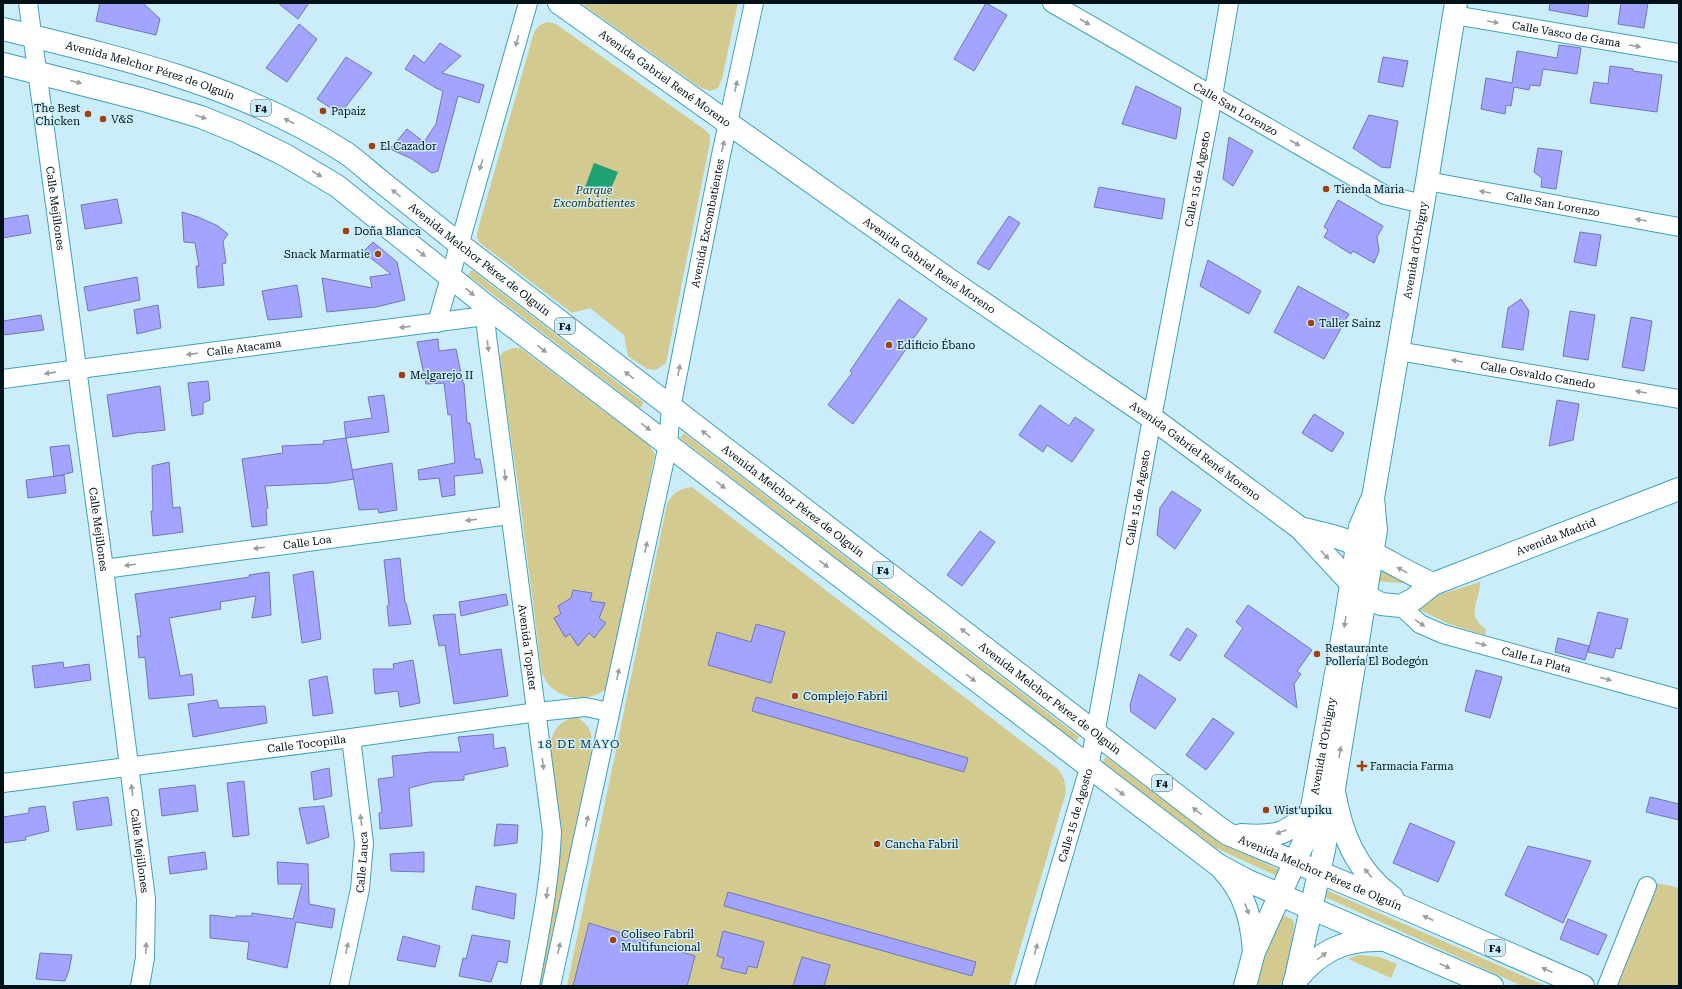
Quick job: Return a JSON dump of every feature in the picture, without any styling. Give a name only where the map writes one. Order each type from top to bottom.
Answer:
[{"type":"main road","name":"Avenida Gabriel René Moreno","points":[[559,3],[948,279],[1152,418],[1300,528],[1358,590]]},
{"type":"main road","name":"Avenida d'Orbigny","points":[[1294,985],[1320,872],[1334,791],[1364,549],[1376,530],[1373,498],[1428,181],[1455,9]]},
{"type":"main road","name":"Avenida Melchor Pérez de Olguín","points":[[3,28],[128,61],[202,83],[248,101],[292,122],[346,154],[459,244],[671,408],[1228,834],[1407,909],[1583,986]]},
{"type":"main road","points":[[3,64],[144,100],[201,117],[240,132],[286,155],[337,186],[450,276],[487,312],[668,444],[1089,768],[1218,865],[1235,876],[1492,986]]},
{"type":"main road","name":"Avenida Madrid","points":[[1400,606],[1414,599],[1433,584],[1679,489]]},
{"type":"main road","name":"Avenida Gabriel René Moreno","points":[[1300,528],[1343,539],[1364,549]]},
{"type":"main road","points":[[1364,549],[1412,575],[1433,584]]},
{"type":"main road","name":"Avenida d'Orbigny","points":[[1245,986],[1254,952],[1305,842],[1358,590]]},
{"type":"main road","points":[[1358,590],[1381,604],[1400,606]]},
{"type":"main road","points":[[1334,791],[1338,811],[1350,847],[1367,872],[1385,892],[1407,909]]},
{"type":"main road","points":[[1228,834],[1257,836],[1281,834],[1298,823],[1312,810]]},
{"type":"main road","points":[[1218,865],[1235,885],[1246,908],[1253,933],[1254,952]]},
{"type":"main road","points":[[1294,985],[1308,966],[1329,950],[1354,941],[1384,940]]},
{"type":"street","name":"Calle Mejillones","points":[[28,3],[104,569],[146,899],[145,958],[140,986]]},
{"type":"street","points":[[437,322],[528,3]]},
{"type":"street","name":"Avenida Excombatientes","points":[[668,444],[671,408],[754,3]]},
{"type":"street","name":"Calle San Lorenzo","points":[[1052,3],[1384,195],[1423,204]]},
{"type":"street","name":"Calle 15 de Agosto","points":[[1025,986],[1089,768],[1229,3]]},
{"type":"street","name":"Calle Vasco de Gama","points":[[1455,9],[1679,53]]},
{"type":"street","name":"Calle San Lorenzo","points":[[1428,181],[1679,227]]},
{"type":"street","name":"Calle Atacama","points":[[3,379],[437,322],[487,312]]},
{"type":"street","name":"Avenida Topater","points":[[487,312],[510,515],[552,832],[547,894],[530,986]]},
{"type":"street","name":"Calle Osvaldo Canedo","points":[[1398,351],[1679,399]]},
{"type":"street","points":[[551,986],[668,444]]},
{"type":"street","name":"Calle Loa","points":[[104,569],[510,515]]},
{"type":"street","name":"Calle La Plata","points":[[1400,606],[1420,624],[1444,634],[1679,699]]},
{"type":"street","name":"Calle Tocopilla","points":[[3,783],[351,738],[537,712],[585,707],[610,712]]},
{"type":"street","name":"Calle Lauca","points":[[339,986],[360,889],[364,843],[351,738]]},
{"type":"street","points":[[1607,986],[1647,886]]},
{"type":"green space","points":[[581,3],[738,3],[722,79],[718,88],[710,91],[701,88]]},
{"type":"green space","name":"Parque Excombatientes","points":[[547,22],[556,24],[710,135],[710,142],[666,363],[656,370],[647,369],[628,356],[624,335],[590,308],[572,313],[480,243],[477,238],[477,233],[534,32],[540,25]]},
{"type":"green space","points":[[472,270],[644,403],[640,408],[468,275]]},
{"type":"green space","points":[[513,348],[520,348],[649,445],[655,454],[608,688],[587,697],[572,697],[557,692],[547,683],[542,674],[519,493],[501,369],[500,357],[503,352]]},
{"type":"green space","points":[[684,433],[1079,737],[1075,742],[680,438]]},
{"type":"green space","name":"Complejo Fabril","points":[[692,487],[1059,770],[1064,779],[1066,792],[1009,986],[567,986],[667,504],[677,492]]},
{"type":"green space","points":[[1380,570],[1413,583],[1378,581]]},
{"type":"green space","points":[[1480,582],[1475,612],[1479,624],[1486,629],[1485,635],[1449,624],[1420,610],[1417,606],[1422,600]]},
{"type":"green space","points":[[571,718],[578,718],[589,728],[592,739],[592,749],[542,986],[536,986],[550,748],[552,738],[558,726]]},
{"type":"green space","points":[[1106,757],[1220,843],[1280,870],[1277,876],[1216,848],[1102,762]]},
{"type":"green space","points":[[1657,883],[1679,888],[1679,986],[1620,986],[1615,983]]},
{"type":"green space","points":[[1324,889],[1546,986],[1522,986],[1323,896]]},
{"type":"green space","points":[[1284,916],[1292,919],[1294,923],[1292,950],[1284,986],[1257,986],[1271,937],[1280,920]]},
{"type":"green space","points":[[1358,955],[1380,957],[1397,964],[1391,978],[1348,959]]},
{"type":"shaded area","points":[[594,163],[618,172],[608,196],[585,187]]},
{"type":"building","points":[[100,3],[143,3],[160,19],[156,35],[96,21]]},
{"type":"building","points":[[278,3],[309,3],[298,19]]},
{"type":"building","points":[[986,3],[1007,15],[974,71],[954,59]]},
{"type":"building","points":[[1550,3],[1589,3],[1587,17],[1549,10]]},
{"type":"building","points":[[1621,3],[1648,3],[1644,28],[1618,24]]},
{"type":"building","points":[[299,24],[317,39],[287,82],[266,68]]},
{"type":"building","points":[[440,43],[461,56],[442,73],[484,85],[479,103],[458,96],[438,171],[432,173],[412,159],[390,149],[407,129],[424,142],[436,124],[443,91],[405,69],[414,55],[424,63]]},
{"type":"building","points":[[1559,45],[1581,48],[1577,74],[1543,69],[1540,86],[1530,85],[1529,90],[1514,87],[1511,106],[1506,105],[1505,114],[1481,109],[1486,78],[1512,83],[1517,51],[1557,58]]},
{"type":"building","points":[[346,57],[372,73],[340,114],[317,99]]},
{"type":"building","points":[[1383,57],[1408,61],[1403,87],[1378,82]]},
{"type":"building","points":[[1610,66],[1662,75],[1657,112],[1590,103],[1594,82],[1608,84]]},
{"type":"building","points":[[1136,86],[1181,108],[1176,139],[1122,124]]},
{"type":"building","points":[[1369,115],[1398,121],[1390,168],[1381,167],[1353,148]]},
{"type":"building","points":[[1229,137],[1253,151],[1233,186],[1223,179]]},
{"type":"building","points":[[1538,148],[1562,151],[1556,189],[1541,187],[1542,178],[1534,172]]},
{"type":"building","points":[[1099,187],[1165,199],[1162,219],[1094,207]]},
{"type":"building","points":[[117,199],[122,223],[85,229],[81,205]]},
{"type":"building","points":[[1338,200],[1383,226],[1377,237],[1379,251],[1374,263],[1353,251],[1351,254],[1324,237],[1328,230],[1324,227]]},
{"type":"building","points":[[182,212],[218,226],[228,234],[223,241],[226,263],[222,264],[224,285],[198,288],[196,266],[199,266],[195,243],[184,242]]},
{"type":"building","points":[[28,215],[31,233],[3,238],[3,219]]},
{"type":"building","points":[[1009,216],[1020,223],[989,270],[977,263]]},
{"type":"building","points":[[1580,232],[1601,235],[1596,266],[1574,262]]},
{"type":"building","points":[[373,242],[397,262],[405,300],[376,307],[327,312],[322,278],[372,288],[370,277],[391,274],[363,252]]},
{"type":"building","points":[[1208,260],[1261,291],[1249,314],[1200,286]]},
{"type":"building","points":[[137,277],[140,300],[88,311],[84,287]]},
{"type":"building","points":[[297,285],[302,317],[268,320],[262,291]]},
{"type":"building","points":[[1298,286],[1349,314],[1324,359],[1274,332]]},
{"type":"building","name":"Edificio Ébano","points":[[899,299],[927,319],[853,424],[828,405],[852,373],[850,371]]},
{"type":"building","points":[[1521,299],[1529,311],[1523,350],[1502,347],[1508,308]]},
{"type":"building","points":[[158,305],[161,328],[137,334],[134,310]]},
{"type":"building","points":[[1570,311],[1595,315],[1588,360],[1563,356]]},
{"type":"building","points":[[41,315],[44,330],[3,335],[3,321]]},
{"type":"building","points":[[1631,317],[1652,321],[1644,371],[1622,367]]},
{"type":"building","points":[[438,339],[439,351],[456,349],[464,383],[467,423],[470,423],[475,459],[480,459],[483,473],[454,476],[455,495],[442,497],[439,478],[419,480],[418,470],[455,463],[451,414],[448,415],[444,383],[426,384],[417,342]]},
{"type":"building","points":[[208,381],[210,400],[203,403],[203,414],[192,416],[188,383]]},
{"type":"building","points":[[160,386],[165,430],[141,432],[113,437],[107,395]]},
{"type":"building","points":[[384,395],[389,432],[346,438],[344,422],[372,418],[368,397]]},
{"type":"building","points":[[1557,400],[1579,404],[1573,440],[1549,446]]},
{"type":"building","points":[[1040,405],[1069,426],[1075,417],[1094,430],[1072,462],[1047,445],[1043,452],[1019,435]]},
{"type":"building","points":[[1314,414],[1344,433],[1332,452],[1302,433]]},
{"type":"building","points":[[346,438],[354,479],[329,483],[265,486],[268,508],[266,509],[267,525],[252,527],[242,459],[283,453],[282,446],[324,444],[323,441]]},
{"type":"building","points":[[69,445],[73,472],[54,477],[50,447]]},
{"type":"building","points":[[169,462],[173,508],[180,507],[183,532],[153,536],[151,511],[153,511],[152,466]]},
{"type":"building","points":[[392,463],[397,510],[379,513],[378,509],[359,510],[352,470]]},
{"type":"building","points":[[64,475],[66,493],[28,498],[26,480]]},
{"type":"building","points":[[1172,491],[1201,510],[1175,549],[1157,535],[1160,508]]},
{"type":"building","points":[[980,531],[995,542],[962,586],[947,575]]},
{"type":"building","points":[[400,558],[405,603],[411,624],[389,626],[387,606],[389,605],[384,560]]},
{"type":"building","points":[[313,571],[321,639],[302,643],[293,575]]},
{"type":"building","points":[[269,572],[271,615],[252,618],[256,596],[220,602],[221,609],[169,618],[180,676],[192,674],[194,695],[149,699],[145,657],[139,658],[137,636],[141,636],[135,594],[250,577],[249,575]]},
{"type":"building","points":[[573,590],[592,593],[590,601],[605,603],[599,618],[606,623],[594,638],[589,633],[578,646],[570,634],[565,637],[554,618],[561,614],[558,606],[571,598]]},
{"type":"building","points":[[506,594],[508,605],[461,616],[459,602]]},
{"type":"building","points":[[1248,605],[1312,650],[1297,671],[1301,674],[1294,684],[1297,708],[1224,656],[1243,628],[1236,622]]},
{"type":"building","points":[[1598,612],[1628,619],[1621,649],[1616,648],[1613,658],[1588,652]]},
{"type":"building","points":[[455,614],[460,655],[501,649],[508,696],[454,704],[445,645],[439,646],[433,615]]},
{"type":"building","points":[[756,624],[785,632],[771,683],[708,665],[717,632],[751,642]]},
{"type":"building","points":[[1187,628],[1197,635],[1180,661],[1170,655]]},
{"type":"building","points":[[1558,638],[1589,646],[1585,660],[1555,652]]},
{"type":"building","points":[[413,660],[420,703],[400,707],[398,691],[375,694],[373,669],[394,669],[393,664]]},
{"type":"building","points":[[63,662],[64,668],[89,664],[91,680],[35,688],[32,666]]},
{"type":"building","points":[[1476,670],[1502,677],[1490,718],[1465,711]]},
{"type":"building","points":[[1139,674],[1176,699],[1155,729],[1131,712],[1130,705]]},
{"type":"building","points":[[327,676],[333,713],[313,716],[309,680]]},
{"type":"building","points":[[756,697],[968,758],[964,772],[752,711]]},
{"type":"building","points":[[217,700],[219,708],[265,706],[267,723],[193,737],[188,704]]},
{"type":"building","points":[[1213,718],[1234,733],[1206,770],[1186,755]]},
{"type":"building","points":[[493,734],[494,749],[505,747],[508,766],[464,775],[464,780],[433,782],[409,788],[412,826],[380,829],[379,813],[382,812],[378,779],[394,777],[392,756],[431,752],[461,752],[458,737]]},
{"type":"building","points":[[329,768],[332,796],[314,800],[311,772]]},
{"type":"building","points":[[244,781],[249,835],[233,837],[227,783]]},
{"type":"building","points":[[195,785],[198,811],[162,816],[159,789]]},
{"type":"building","points":[[108,797],[112,825],[77,830],[73,802]]},
{"type":"building","points":[[1650,797],[1679,804],[1679,820],[1646,812]]},
{"type":"building","points":[[45,806],[49,831],[25,837],[26,840],[3,843],[3,817],[29,813],[29,808]]},
{"type":"building","points":[[324,806],[329,837],[307,844],[299,808]]},
{"type":"building","points":[[1410,823],[1455,842],[1438,882],[1393,863]]},
{"type":"building","points":[[497,824],[518,825],[517,843],[494,846]]},
{"type":"building","points":[[1528,846],[1591,861],[1563,923],[1505,895]]},
{"type":"building","points":[[205,852],[207,869],[170,874],[168,857]]},
{"type":"building","points":[[424,852],[424,872],[391,871],[390,854]]},
{"type":"building","points":[[277,862],[308,864],[309,904],[335,909],[332,928],[296,922],[287,968],[247,959],[249,942],[210,938],[210,915],[236,918],[236,916],[252,916],[252,913],[293,919],[302,884],[278,884]]},
{"type":"building","points":[[476,886],[516,894],[514,919],[472,909]]},
{"type":"building","points":[[728,892],[976,962],[972,976],[724,906]]},
{"type":"building","points":[[1568,919],[1607,935],[1598,955],[1560,939]]},
{"type":"building","name":"Coliseo Fabril Multifuncional","points":[[589,923],[695,956],[687,986],[573,986]]},
{"type":"building","points":[[723,931],[764,942],[757,968],[748,966],[746,974],[721,968],[724,958],[717,956]]},
{"type":"building","points":[[472,935],[510,941],[507,963],[498,961],[491,982],[459,976],[463,958],[466,959]]},
{"type":"building","points":[[403,936],[440,946],[435,967],[397,960]]},
{"type":"building","points":[[40,953],[72,955],[65,981],[36,979]]},
{"type":"building","points":[[802,957],[830,965],[824,986],[793,986]]},
{"type":"place","name":"Papaiz","points":[[323,111]]},
{"type":"place","name":"The Best Chicken","points":[[88,114]]},
{"type":"place","name":"V&S","points":[[103,119]]},
{"type":"place","name":"El Cazador","points":[[372,146]]},
{"type":"place","name":"Tienda Maria","points":[[1326,189]]},
{"type":"place","name":"Doña Blanca","points":[[346,231]]},
{"type":"place","name":"Snack Marmatie","points":[[378,254]]},
{"type":"place","name":"Taller Sainz","points":[[1311,323]]},
{"type":"place","name":"Edificio Ébano","points":[[889,345]]},
{"type":"place","name":"Melgarejo II","points":[[402,375]]},
{"type":"place","name":"Restaurante Pollería El Bodegón","points":[[1317,654]]},
{"type":"place","name":"Complejo Fabril","points":[[795,696]]},
{"type":"place","name":"Farmacia Farma","points":[[1362,766]]},
{"type":"place","name":"Wist'upiku","points":[[1266,810]]},
{"type":"place","name":"Cancha Fabril","points":[[877,844]]},
{"type":"place","name":"Coliseo Fabril Multifuncional","points":[[613,940]]},
{"type":"district","name":"18 DE MAYO","points":[[579,744]]}]
